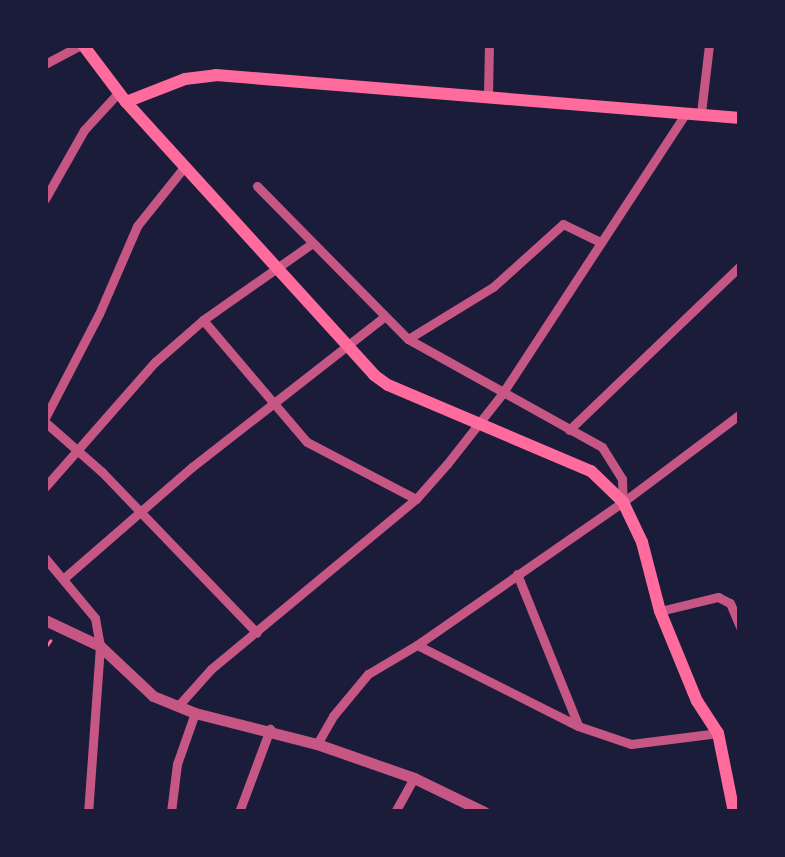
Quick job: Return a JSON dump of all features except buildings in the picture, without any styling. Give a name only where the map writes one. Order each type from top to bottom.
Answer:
[{"type":"main road","points":[[81,45],[122,98],[345,345],[388,385],[591,471],[623,502],[642,542],[660,611],[697,700],[718,733],[735,775],[734,812]]},
{"type":"main road","points":[[122,98],[185,79],[216,75],[740,118]]},
{"type":"street","points":[[45,64],[81,45]]},
{"type":"street","points":[[488,95],[489,45]]},
{"type":"street","points":[[178,706],[212,669],[416,499],[502,394],[600,242],[694,112],[709,45]]},
{"type":"street","points":[[45,199],[84,130],[122,98]]},
{"type":"street","points":[[185,166],[136,226],[100,314],[45,420],[141,512],[257,633]]},
{"type":"street","points":[[258,186],[408,339],[602,447],[622,479],[623,502]]},
{"type":"street","points":[[408,339],[493,287],[563,224],[600,242]]},
{"type":"street","points":[[45,487],[155,362],[202,320],[311,244]]},
{"type":"street","points":[[569,430],[740,266]]},
{"type":"street","points":[[62,579],[270,404],[384,316]]},
{"type":"street","points":[[202,320],[270,404],[307,442],[416,499]]},
{"type":"street","points":[[317,744],[332,716],[368,674],[417,645],[623,502],[740,414]]},
{"type":"street","points":[[45,558],[94,618],[100,646],[88,812]]},
{"type":"street","points":[[517,574],[578,726]]},
{"type":"street","points":[[660,611],[718,596],[730,604],[740,627]]},
{"type":"street","points":[[45,620],[100,646],[153,696],[195,713],[317,744],[414,778],[484,812]]},
{"type":"street","points":[[417,645],[578,726],[631,744],[718,733]]},
{"type":"street","points":[[172,812],[177,764],[195,713]]},
{"type":"street","points":[[239,812],[270,729]]},
{"type":"street","points":[[395,812],[414,778]]},
{"type":"path","points":[[45,673],[45,718]]}]
